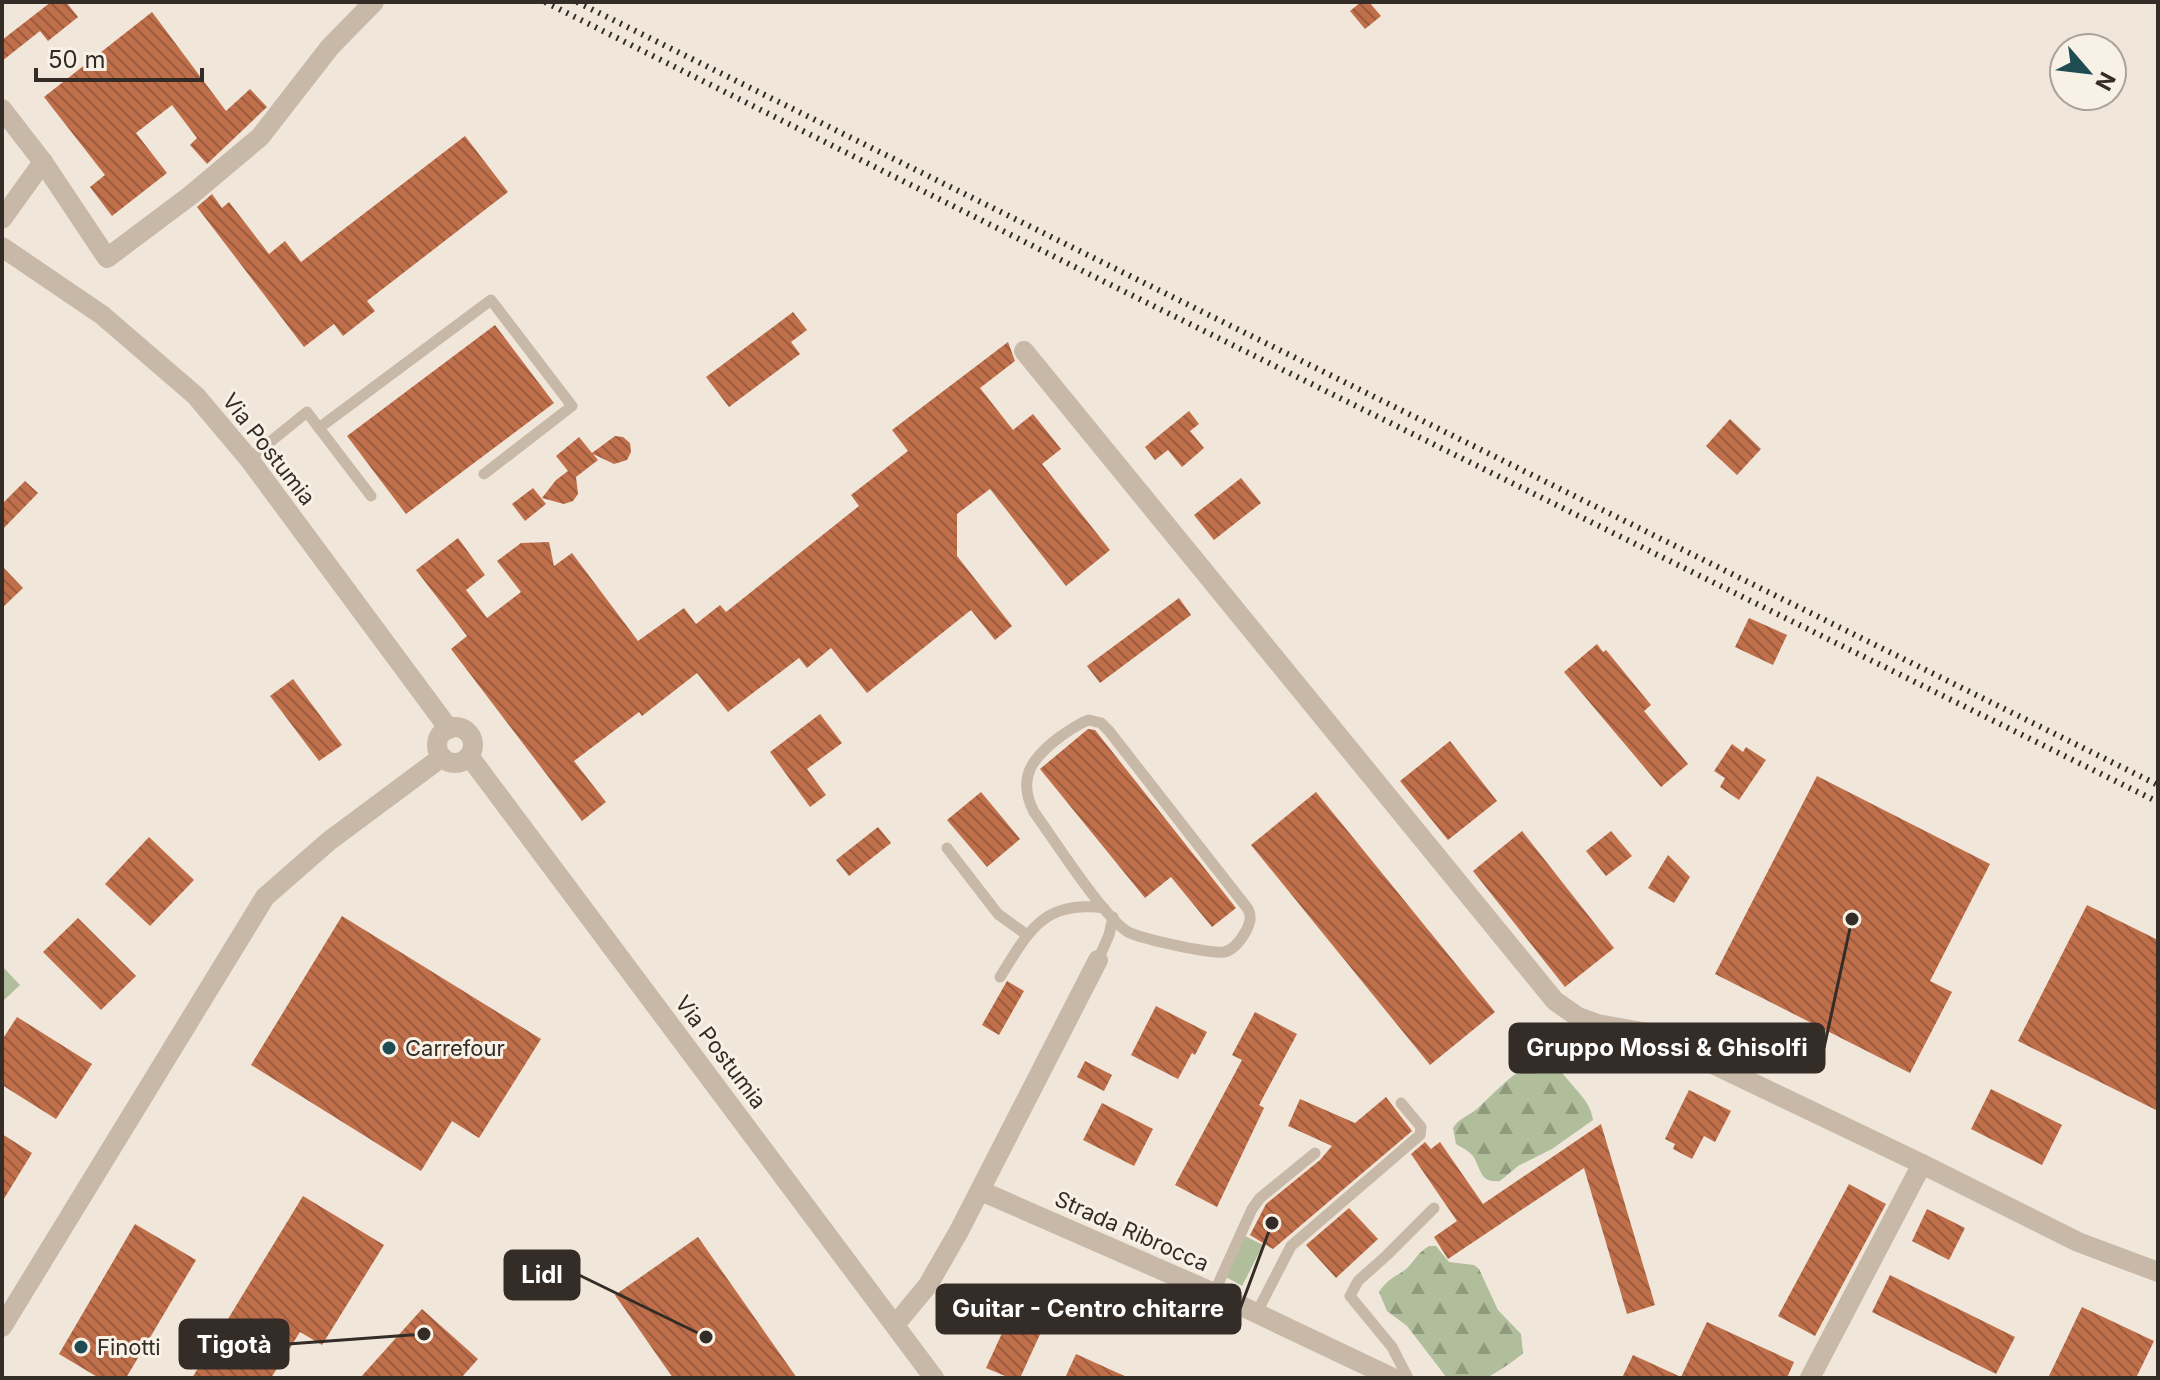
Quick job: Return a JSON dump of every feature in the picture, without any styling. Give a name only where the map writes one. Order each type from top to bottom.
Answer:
[{"type":"street","points":[[2,109],[43,162],[107,258],[191,195],[260,137],[330,47],[374,2]]},
{"type":"street","points":[[2,219],[43,162]]},
{"type":"street","name":"Via Postumia","points":[[2,247],[102,315],[196,396],[249,459],[449,729]]},
{"type":"street","points":[[1024,351],[1555,1001],[1578,1017],[1597,1024],[1648,1033],[2078,1242],[2158,1272]]},
{"type":"street","points":[[460,728],[469,735],[473,745],[469,756],[456,763],[442,757],[438,741],[449,729],[460,728]]},
{"type":"street","name":"Via Postumia","points":[[469,756],[934,1378]]},
{"type":"street","points":[[2,1327],[265,897],[329,841],[442,757]]},
{"type":"street","points":[[895,1325],[928,1285],[981,1191],[1098,960]]},
{"type":"street","points":[[1810,1378],[1922,1164]]},
{"type":"street","name":"Strada Ribrocca","points":[[981,1191],[1214,1293],[1393,1378]]},
{"type":"lane","points":[[319,428],[491,300],[572,406],[484,474]]},
{"type":"lane","points":[[249,459],[307,412],[371,496]]},
{"type":"lane","points":[[1089,720],[1101,723],[1109,731],[1248,909],[1251,917],[1236,946],[1224,952],[1163,943],[1127,931],[1113,917],[1034,812],[1027,797],[1026,784],[1033,762],[1058,739],[1089,720]]},
{"type":"lane","points":[[947,848],[998,914],[1027,935]]},
{"type":"lane","points":[[1000,977],[1027,935],[1046,915],[1081,905],[1104,908]]},
{"type":"lane","points":[[1098,960],[1113,917]]},
{"type":"lane","points":[[1256,1314],[1291,1246],[1420,1135],[1421,1127],[1401,1103]]},
{"type":"lane","points":[[1214,1293],[1252,1209],[1260,1198],[1315,1153]]},
{"type":"lane","points":[[1408,1378],[1392,1347],[1350,1296],[1358,1281],[1434,1208]]},
{"type":"green space","points":[[2,966],[20,985],[2,1002]]},
{"type":"green space","points":[[1541,1059],[1556,1063],[1588,1104],[1593,1120],[1552,1149],[1518,1166],[1500,1181],[1488,1180],[1473,1156],[1456,1144],[1453,1128],[1515,1074]]},
{"type":"green space","points":[[1245,1236],[1263,1245],[1242,1286],[1226,1277]]},
{"type":"green space","points":[[1429,1246],[1436,1246],[1449,1262],[1474,1265],[1479,1269],[1498,1310],[1521,1334],[1523,1353],[1486,1378],[1447,1378],[1407,1326],[1387,1311],[1379,1292]]},
{"type":"building","points":[[51,2],[66,2],[78,17],[48,41],[40,31],[2,61],[2,40]]},
{"type":"building","points":[[1361,2],[1369,2],[1381,16],[1365,29],[1350,11]]},
{"type":"building","points":[[152,12],[226,111],[250,89],[267,107],[207,164],[190,145],[197,138],[172,105],[136,133],[167,173],[112,216],[90,187],[105,175],[44,97]]},
{"type":"building","points":[[465,136],[508,192],[367,301],[375,311],[343,336],[334,324],[304,347],[197,207],[212,194],[222,208],[229,202],[269,254],[285,241],[301,262]]},
{"type":"building","points":[[793,312],[807,330],[791,342],[800,354],[729,407],[706,377]]},
{"type":"building","points":[[495,325],[554,403],[406,514],[347,436]]},
{"type":"building","points":[[1008,342],[1015,361],[980,388],[1013,430],[1033,414],[1061,449],[1042,464],[1110,550],[1066,586],[990,489],[957,514],[957,556],[1012,626],[995,640],[971,610],[867,693],[831,648],[807,668],[799,658],[728,712],[697,673],[642,716],[639,712],[574,761],[606,802],[582,821],[451,649],[467,636],[416,570],[458,538],[485,575],[466,590],[487,618],[521,592],[497,561],[521,543],[549,542],[554,566],[572,553],[638,641],[684,608],[696,624],[720,605],[726,612],[859,506],[851,495],[908,451],[892,430]]},
{"type":"building","points":[[1189,411],[1199,424],[1190,431],[1204,448],[1182,467],[1168,450],[1155,460],[1145,447]]},
{"type":"building","points":[[1730,419],[1761,449],[1737,475],[1706,446]]},
{"type":"building","points":[[615,436],[623,437],[630,443],[631,452],[627,460],[614,464],[593,454],[598,460],[576,477],[578,494],[573,501],[564,504],[542,498],[556,480],[568,471],[556,456],[579,437],[592,453]]},
{"type":"building","points":[[1241,478],[1261,503],[1214,540],[1194,515]]},
{"type":"building","points":[[25,481],[38,493],[2,530],[2,504]]},
{"type":"building","points":[[533,488],[546,504],[525,521],[512,504]]},
{"type":"building","points":[[2,566],[23,588],[2,608]]},
{"type":"building","points":[[1179,598],[1191,615],[1100,683],[1087,666]]},
{"type":"building","points":[[1749,618],[1787,635],[1773,665],[1735,647]]},
{"type":"building","points":[[1597,644],[1603,652],[1606,650],[1651,705],[1644,711],[1688,764],[1661,787],[1564,672]]},
{"type":"building","points":[[293,679],[342,745],[319,761],[270,696]]},
{"type":"building","points":[[820,714],[842,743],[807,769],[826,795],[810,807],[770,752]]},
{"type":"building","points":[[1088,729],[1095,730],[1236,908],[1212,927],[1171,877],[1145,898],[1040,769]]},
{"type":"building","points":[[1450,741],[1497,801],[1448,840],[1400,781]]},
{"type":"building","points":[[1732,744],[1743,752],[1746,747],[1766,760],[1739,800],[1720,787],[1725,778],[1714,771]]},
{"type":"building","points":[[1817,776],[1990,864],[1930,981],[1952,992],[1910,1073],[1715,974]]},
{"type":"building","points":[[981,792],[1020,839],[987,867],[947,820]]},
{"type":"building","points":[[1316,792],[1495,1012],[1430,1065],[1251,845]]},
{"type":"building","points":[[878,827],[891,843],[849,876],[836,860]]},
{"type":"building","points":[[1522,831],[1614,948],[1565,987],[1473,871]]},
{"type":"building","points":[[1611,831],[1632,856],[1606,876],[1586,851]]},
{"type":"building","points":[[149,837],[194,880],[150,926],[105,884]]},
{"type":"building","points":[[1668,855],[1690,877],[1674,903],[1648,888]]},
{"type":"building","points":[[2087,905],[2158,940],[2158,1111],[2018,1041]]},
{"type":"building","points":[[342,916],[541,1039],[479,1138],[452,1121],[421,1171],[251,1065]]},
{"type":"building","points":[[78,918],[136,976],[101,1010],[43,952]]},
{"type":"building","points":[[1007,981],[1024,991],[999,1035],[982,1025]]},
{"type":"building","points":[[1156,1006],[1207,1032],[1178,1079],[1131,1055]]},
{"type":"building","points":[[1255,1012],[1297,1034],[1259,1105],[1264,1108],[1217,1207],[1175,1185],[1242,1060],[1232,1055]]},
{"type":"building","points":[[17,1017],[92,1064],[56,1119],[2,1085],[2,1040]]},
{"type":"building","points":[[1085,1061],[1112,1075],[1104,1091],[1077,1077]]},
{"type":"building","points":[[1991,1089],[2062,1125],[2042,1165],[1971,1129]]},
{"type":"building","points":[[1689,1090],[1731,1111],[1715,1142],[1704,1136],[1692,1159],[1673,1149],[1675,1144],[1665,1139]]},
{"type":"building","points":[[1386,1097],[1412,1131],[1273,1249],[1250,1235],[1266,1204],[1320,1160],[1332,1146],[1288,1126],[1300,1099],[1355,1123]]},
{"type":"building","points":[[1102,1103],[1153,1129],[1134,1166],[1083,1140]]},
{"type":"building","points":[[1601,1124],[1655,1305],[1627,1314],[1584,1168],[1448,1259],[1434,1237],[1457,1221],[1411,1154],[1425,1142],[1431,1149],[1440,1142],[1483,1204]]},
{"type":"building","points":[[2,1134],[32,1153],[2,1202]]},
{"type":"building","points":[[1849,1184],[1886,1204],[1815,1336],[1778,1316]]},
{"type":"building","points":[[303,1196],[384,1245],[322,1345],[300,1332],[271,1378],[192,1378]]},
{"type":"building","points":[[1349,1208],[1378,1239],[1336,1278],[1306,1245]]},
{"type":"building","points":[[1927,1209],[1965,1228],[1949,1260],[1912,1241]]},
{"type":"building","points":[[135,1224],[196,1260],[126,1378],[99,1378],[59,1354]]},
{"type":"building","points":[[698,1237],[797,1378],[673,1378],[615,1295]]},
{"type":"building","points":[[1890,1275],[2015,1337],[1996,1374],[1872,1312]]},
{"type":"building","points":[[1015,1305],[1047,1319],[1020,1378],[1010,1378],[986,1368]]},
{"type":"building","points":[[2082,1307],[2154,1341],[2136,1378],[2048,1378]]},
{"type":"building","points":[[422,1309],[478,1359],[461,1378],[360,1378]]},
{"type":"building","points":[[1707,1322],[1794,1362],[1787,1378],[1622,1378],[1633,1355],[1681,1377]]},
{"type":"building","points":[[1076,1354],[1129,1378],[1065,1378]]},
{"type":"railway","points":[[545,2],[2158,802]]},
{"type":"railway","points":[[577,2],[2158,785]]},
{"type":"place","name":"Gruppo Mossi & Ghisolfi","points":[[1852,919]]},
{"type":"place","name":"Carrefour","points":[[389,1048]]},
{"type":"place","name":"Guitar - Centro chitarre","points":[[1272,1223]]},
{"type":"place","name":"Tigotà","points":[[424,1334]]},
{"type":"place","name":"Lidl","points":[[706,1337]]},
{"type":"place","name":"Finotti","points":[[81,1347]]}]
